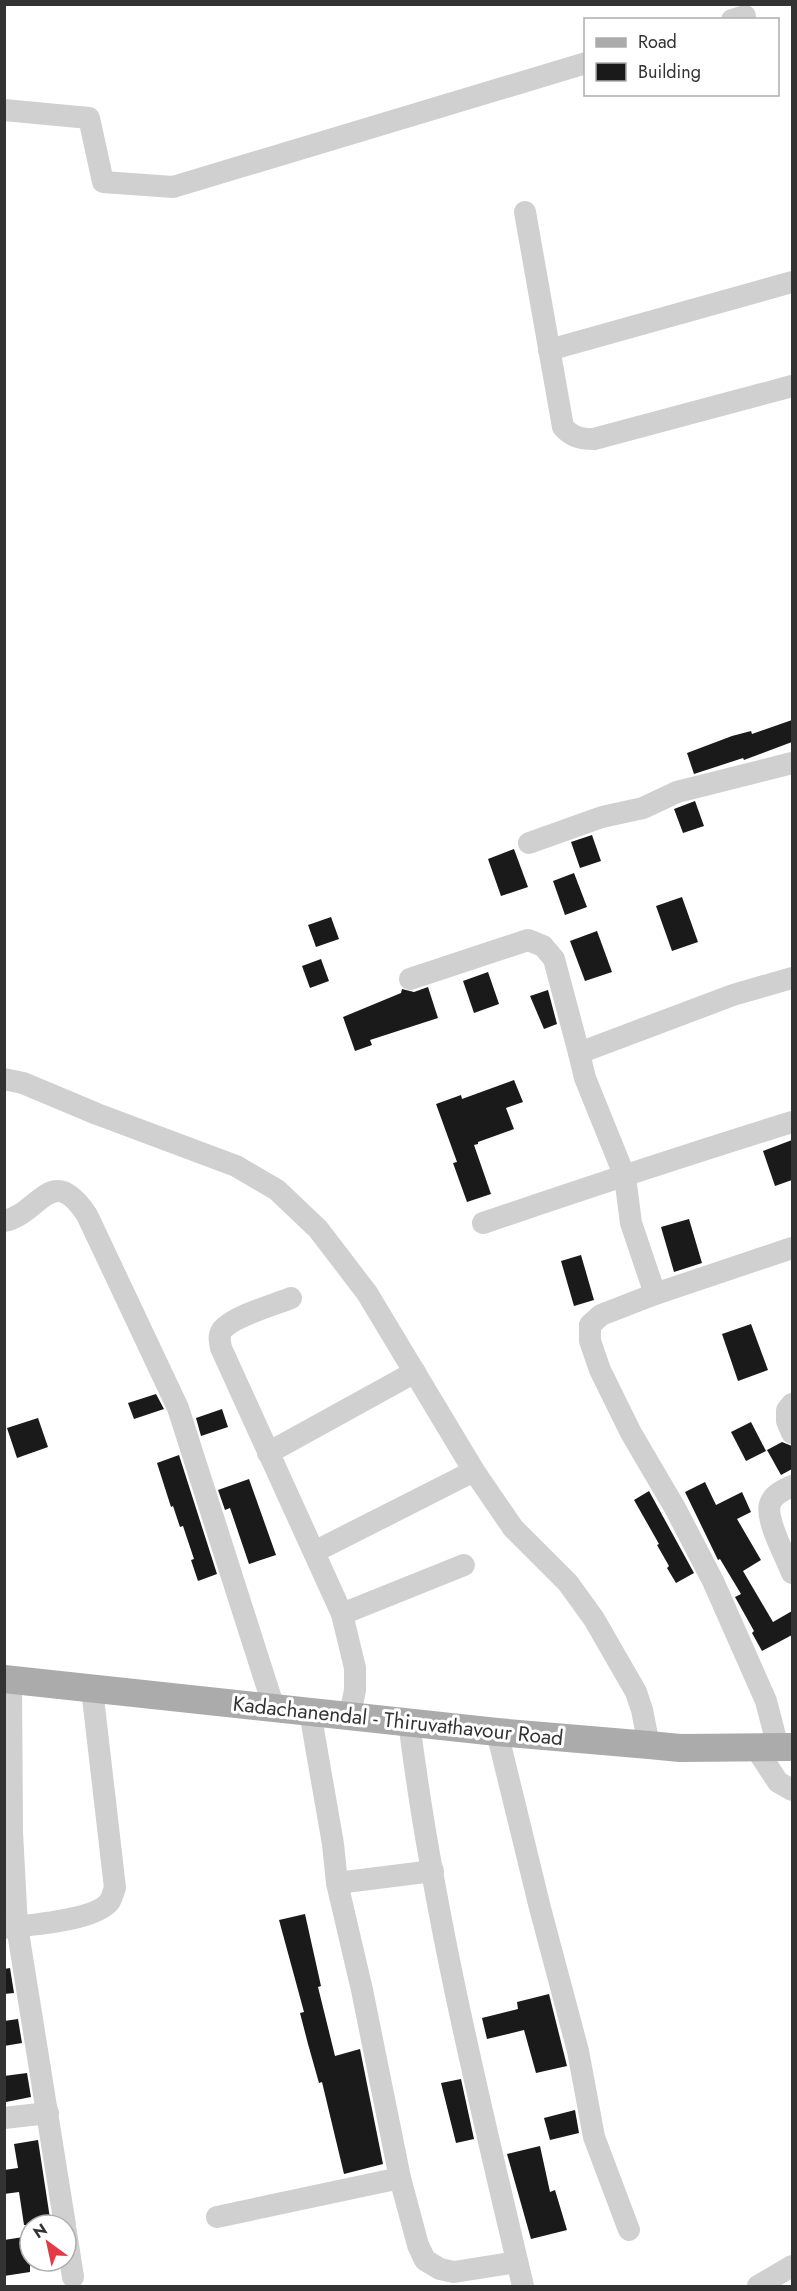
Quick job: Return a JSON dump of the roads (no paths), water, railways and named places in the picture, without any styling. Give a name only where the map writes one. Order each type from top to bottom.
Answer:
[{"type":"main road","name":"Kadachanendal - Thiruvathavour Road","points":[[8,1680],[497,1732],[680,1748],[775,1747]]},
{"type":"street","points":[[8,111],[89,118],[104,182],[172,187],[584,63]]},
{"type":"street","points":[[525,212],[563,427],[571,435],[582,439],[594,439],[792,386]]},
{"type":"street","points":[[549,350],[792,282]]},
{"type":"street","points":[[529,843],[602,817],[643,808],[677,792],[792,764]]},
{"type":"street","points":[[410,979],[528,940],[543,946],[554,959],[585,1078],[625,1177],[631,1223],[655,1293]]},
{"type":"street","points":[[579,1053],[733,995],[792,978]]},
{"type":"street","points":[[4,1079],[23,1083],[97,1114],[236,1166],[277,1190],[318,1229],[367,1293],[474,1471],[513,1528],[568,1583],[594,1619],[636,1692],[649,1745]]},
{"type":"street","points":[[483,1222],[792,1122]]},
{"type":"street","points":[[4,1221],[17,1216],[51,1192],[69,1195],[78,1202],[87,1215],[178,1408],[274,1708]]},
{"type":"street","points":[[792,1248],[655,1293],[601,1315],[590,1325],[590,1341],[600,1370],[631,1433],[675,1508],[712,1581],[766,1701],[775,1747],[778,1782],[792,1790]]},
{"type":"street","points":[[291,1298],[231,1322],[222,1330],[219,1337],[221,1348],[342,1614],[355,1668],[355,1690],[350,1715]]},
{"type":"street","points":[[268,1453],[415,1371]]},
{"type":"street","points":[[792,1404],[787,1410],[787,1421],[792,1433]]},
{"type":"street","points":[[314,1552],[474,1471]]},
{"type":"street","points":[[792,1486],[777,1493],[771,1502],[769,1513],[792,1573]]},
{"type":"street","points":[[342,1614],[464,1565]]},
{"type":"street","points":[[8,1680],[12,1832],[11,1927],[48,2113],[63,2213]]},
{"type":"street","points":[[11,1927],[63,1921],[99,1910],[110,1901],[115,1888],[92,1689]]},
{"type":"street","points":[[310,1712],[333,1844],[337,1883],[362,1990],[400,2178],[418,2245],[425,2260],[440,2269],[454,2272],[517,2262]]},
{"type":"street","points":[[409,1722],[418,1796],[448,1960],[523,2286]]},
{"type":"street","points":[[497,1732],[578,2051],[594,2137],[629,2230]]},
{"type":"street","points":[[337,1883],[433,1871]]},
{"type":"street","points":[[4,2118],[48,2113]]},
{"type":"street","points":[[217,2217],[400,2178]]},
{"type":"street","points":[[758,2286],[792,2266]]},
{"type":"street","points":[[72,2273],[73,2277]]}]
